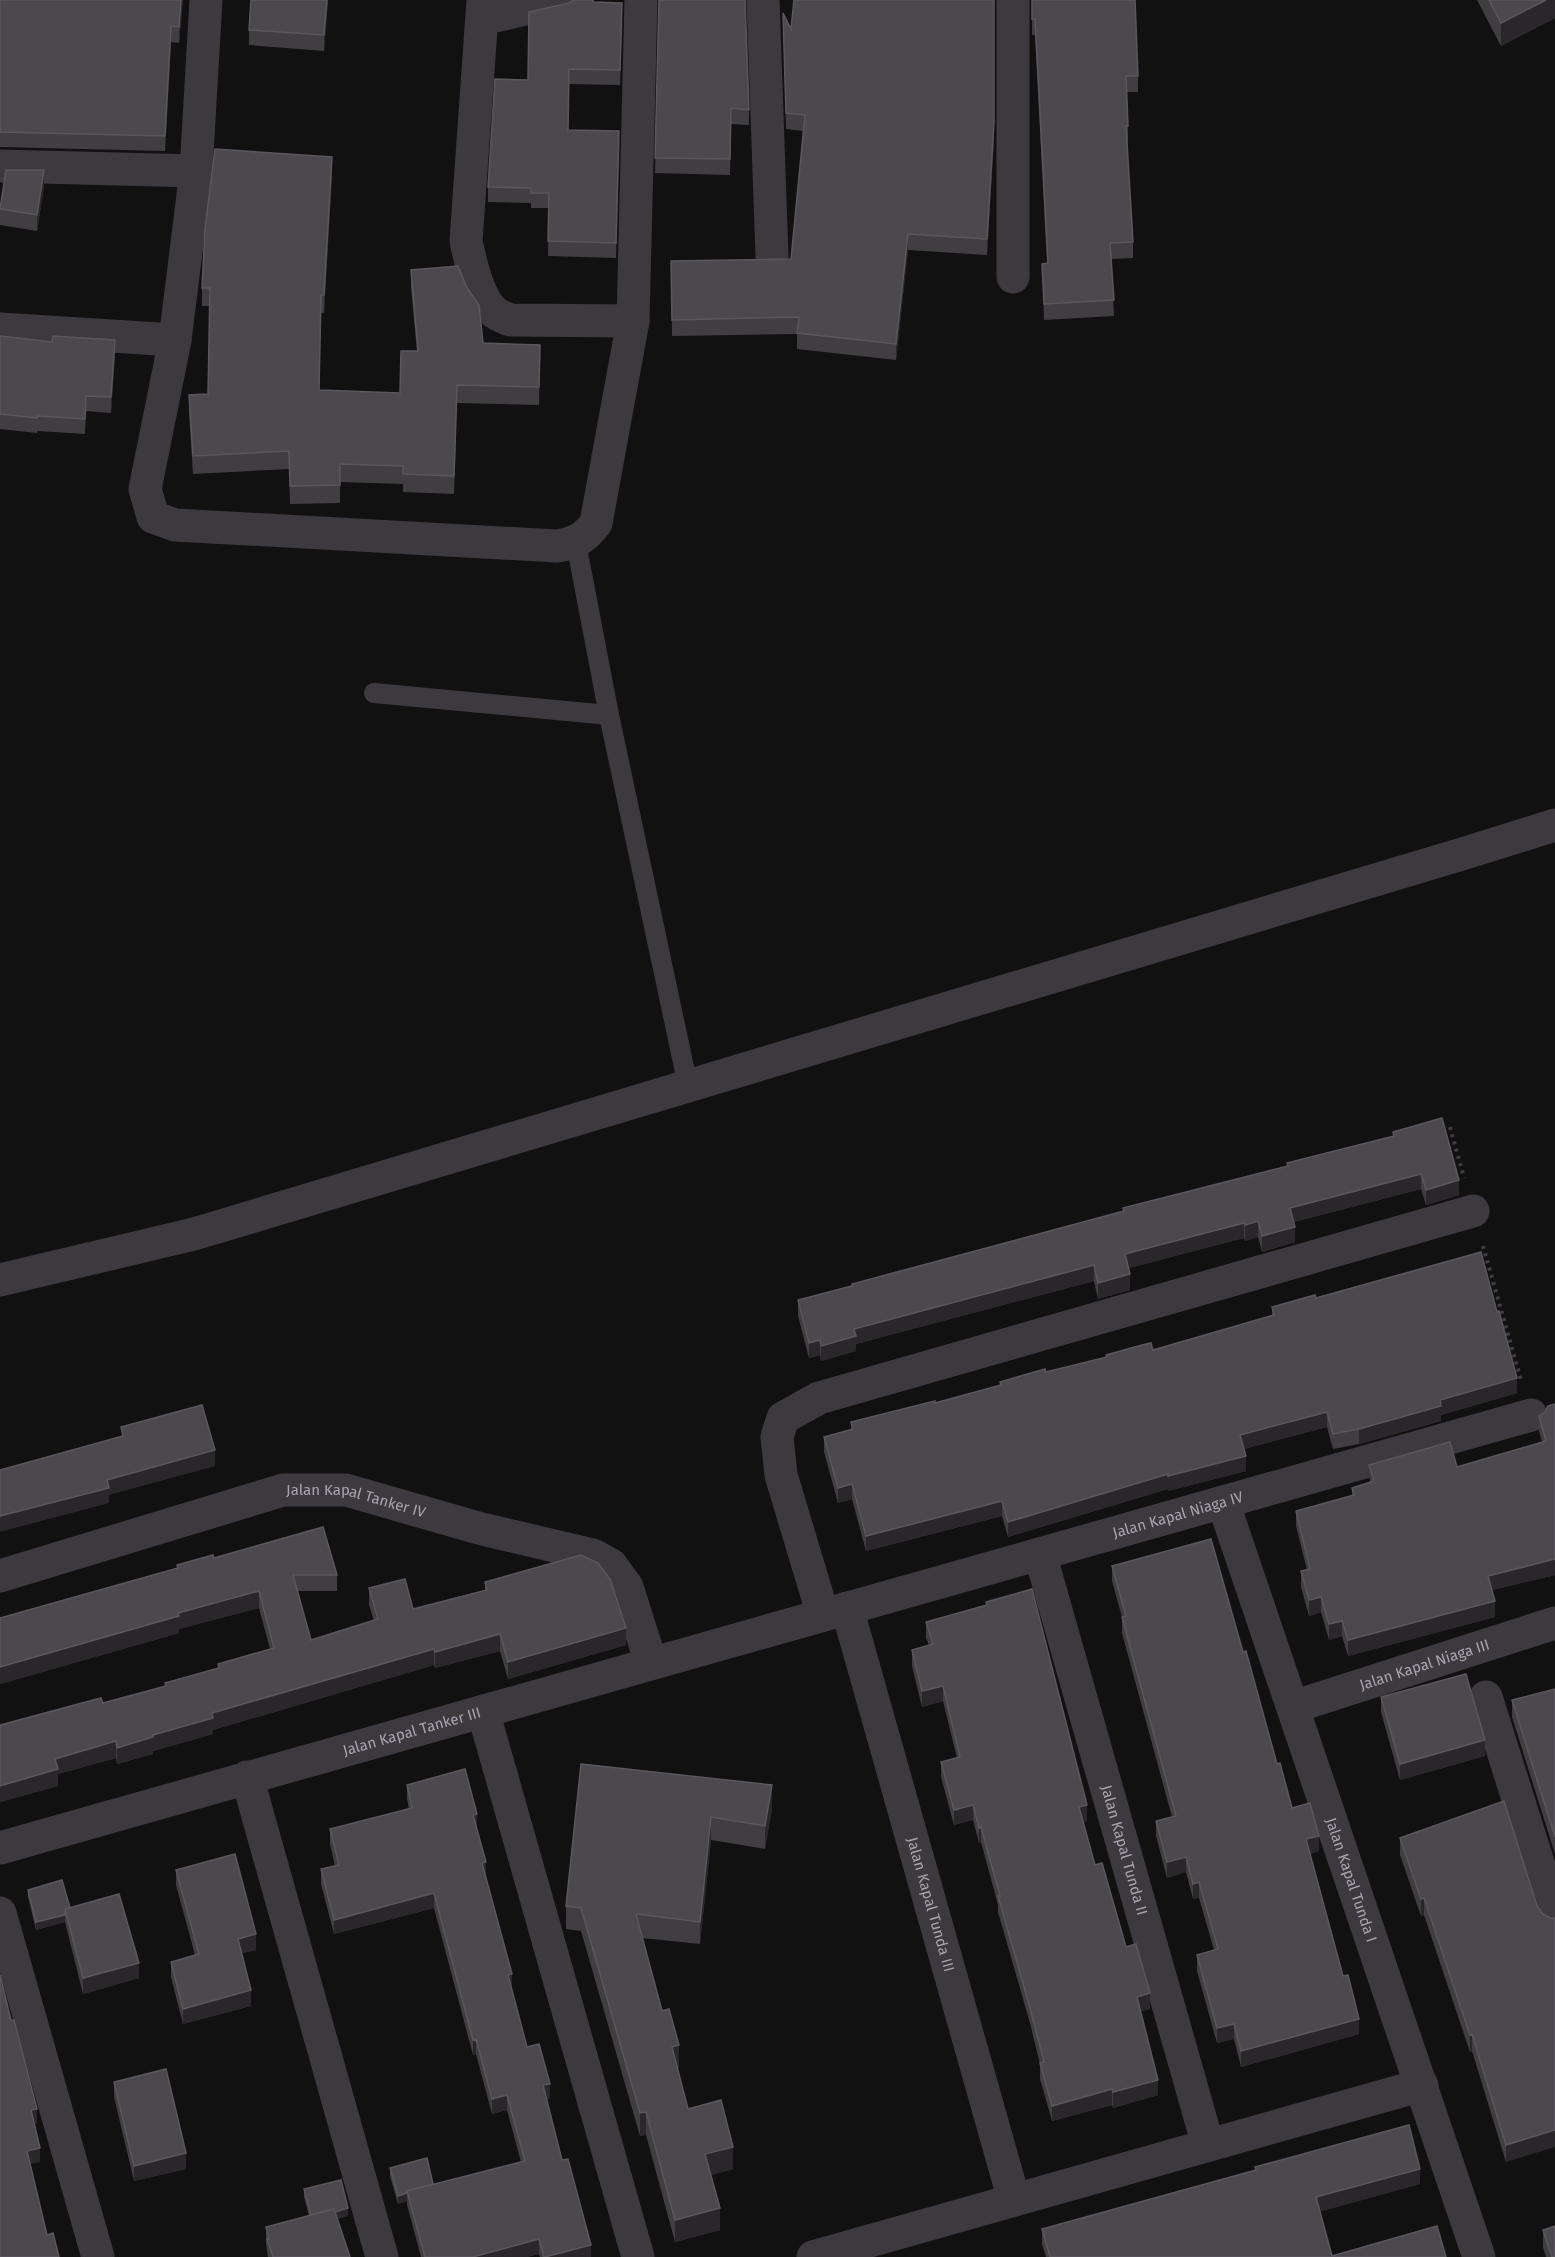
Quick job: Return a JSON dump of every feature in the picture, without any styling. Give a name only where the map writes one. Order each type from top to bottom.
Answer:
[{"type":"street","points":[[206,0],[196,171],[175,340],[145,489],[153,517],[174,525],[556,546],[576,543],[588,534],[596,523],[601,506],[633,321],[640,0]]},
{"type":"street","points":[[564,0],[483,9],[466,241],[470,262],[482,294],[493,312],[510,320],[633,321]]},
{"type":"street","points":[[763,0],[772,256]]},
{"type":"street","points":[[1013,0],[1013,277]]},
{"type":"street","points":[[0,166],[196,171]]},
{"type":"street","points":[[0,329],[175,340]]},
{"type":"street","points":[[0,1280],[194,1234],[1555,825]]},
{"type":"street","name":"Jalan Kapal Tunda III","points":[[1014,2200],[835,1611],[781,1475],[777,1437],[783,1418],[819,1398],[1473,1210]]},
{"type":"street","name":"Jalan Kapal Niaga IV","points":[[835,1611],[1531,1415]]},
{"type":"street","name":"Jalan Kapal Tanker IV","points":[[0,1576],[284,1490],[346,1490],[482,1528],[593,1555],[611,1565],[627,1587],[651,1663]]},
{"type":"street","name":"Jalan Kapal Tunda I","points":[[1223,1502],[1479,2257]]},
{"type":"street","name":"Jalan Kapal Tunda II","points":[[1040,1554],[1208,2145]]},
{"type":"street","name":"Jalan Kapal Tanker III","points":[[0,1848],[835,1611]]},
{"type":"street","name":"Jalan Kapal Niaga III","points":[[1293,1707],[1555,1623]]},
{"type":"street","points":[[1486,1697],[1545,1855],[1555,1917]]},
{"type":"street","points":[[483,1711],[638,2257]]},
{"type":"street","points":[[246,1778],[382,2257]]},
{"type":"street","points":[[0,1912],[98,2257]]},
{"type":"street","points":[[813,2257],[1422,2085]]},
{"type":"lane","points":[[576,543],[609,715],[688,1086]]},
{"type":"lane","points":[[374,693],[609,715]]},
{"type":"path","points":[[1450,1127],[1531,1415]]},
{"type":"building","points":[[0,0],[181,0],[179,27],[171,26],[165,136],[0,132]]},
{"type":"building","points":[[251,0],[327,0],[324,35],[249,30]]},
{"type":"building","points":[[574,0],[622,3],[620,70],[569,69],[568,130],[619,131],[616,243],[548,241],[549,193],[531,193],[531,188],[488,187],[495,79],[528,80],[529,12]]},
{"type":"building","points":[[659,0],[745,0],[749,110],[731,108],[730,159],[655,158]]},
{"type":"building","points":[[794,0],[994,0],[994,122],[987,239],[908,234],[896,344],[797,333],[799,317],[672,320],[671,261],[791,259],[805,115],[786,113],[783,13],[791,29]]},
{"type":"building","points":[[1032,0],[1135,0],[1138,76],[1126,76],[1128,126],[1126,126],[1133,242],[1110,243],[1114,300],[1044,304],[1042,264],[1048,263],[1035,19],[1032,19]]},
{"type":"building","points":[[1489,0],[1546,0],[1501,23]]},
{"type":"building","points":[[215,149],[332,157],[324,295],[321,295],[319,390],[400,393],[401,351],[418,351],[411,270],[458,266],[467,288],[479,305],[483,343],[540,345],[539,387],[457,385],[454,476],[403,474],[403,466],[340,464],[340,485],[290,486],[289,451],[193,456],[189,395],[208,394],[210,288],[202,288],[205,229]]},
{"type":"building","points":[[6,170],[44,170],[37,215],[0,209]]},
{"type":"building","points":[[0,336],[52,342],[53,336],[115,340],[111,397],[86,396],[85,419],[37,416],[37,418],[0,414]]},
{"type":"building","points":[[1442,1118],[1459,1180],[1426,1190],[1421,1174],[1290,1208],[1295,1227],[1262,1236],[1258,1221],[1125,1254],[1130,1274],[1098,1283],[1094,1265],[854,1329],[856,1336],[821,1346],[820,1340],[809,1343],[798,1300],[1124,1211],[1123,1208],[1288,1166],[1287,1163],[1394,1136],[1393,1132]]},
{"type":"building","points":[[1481,1252],[1517,1378],[1440,1400],[1441,1406],[1333,1434],[1327,1412],[1240,1435],[1246,1456],[1168,1476],[1168,1474],[1008,1522],[1002,1501],[866,1536],[852,1484],[838,1488],[824,1437],[853,1429],[851,1422],[935,1401],[935,1403],[1001,1385],[1000,1382],[1045,1369],[1046,1372],[1107,1357],[1106,1355],[1142,1345],[1151,1343],[1153,1350],[1274,1315],[1272,1307],[1315,1295],[1316,1298]]},
{"type":"building","points":[[1555,1404],[1555,1559],[1488,1576],[1495,1601],[1348,1640],[1342,1621],[1329,1624],[1321,1597],[1309,1600],[1301,1571],[1310,1569],[1296,1511],[1354,1495],[1352,1488],[1374,1481],[1369,1465],[1450,1442],[1457,1467],[1546,1441],[1539,1416],[1548,1406]]},
{"type":"building","points":[[202,1405],[215,1450],[107,1480],[109,1488],[0,1516],[0,1470],[123,1436],[121,1427]]},
{"type":"building","points":[[323,1527],[337,1575],[293,1575],[311,1640],[378,1619],[369,1588],[405,1579],[413,1609],[487,1590],[485,1582],[581,1555],[598,1563],[610,1579],[626,1628],[508,1662],[500,1634],[435,1652],[434,1649],[212,1713],[213,1718],[117,1748],[116,1741],[55,1759],[58,1769],[0,1786],[0,1725],[101,1698],[103,1703],[166,1686],[165,1683],[219,1668],[218,1664],[274,1648],[259,1591],[0,1667],[0,1618],[178,1568],[177,1565],[213,1555],[214,1558]]},
{"type":"building","points":[[1211,1539],[1243,1652],[1246,1651],[1277,1764],[1280,1763],[1292,1808],[1310,1803],[1319,1836],[1306,1839],[1343,1976],[1348,1975],[1359,2019],[1241,2051],[1234,2024],[1217,2028],[1197,1955],[1218,1949],[1199,1882],[1193,1884],[1186,1857],[1167,1862],[1156,1821],[1176,1816],[1122,1617],[1126,1616],[1112,1566]]},
{"type":"building","points":[[1032,1589],[1087,1805],[1079,1807],[1095,1865],[1102,1863],[1126,1947],[1136,1944],[1150,1993],[1137,1997],[1158,2080],[1113,2092],[1112,2089],[1052,2106],[1040,2063],[1044,2062],[981,1827],[979,1828],[973,1805],[954,1810],[941,1762],[960,1757],[943,1686],[922,1691],[912,1650],[933,1644],[926,1622],[987,1605],[986,1602]]},
{"type":"building","points":[[1466,1674],[1485,1740],[1400,1764],[1381,1697]]},
{"type":"building","points":[[1555,1689],[1555,1837],[1512,1700]]},
{"type":"building","points":[[581,1764],[772,1785],[765,1826],[711,1817],[700,1922],[636,1914],[662,2011],[669,2009],[679,2045],[672,2047],[688,2109],[721,2100],[733,2147],[705,2154],[720,2208],[675,2220],[646,2112],[640,2113],[581,1908],[566,1906]]},
{"type":"building","points":[[465,1769],[477,1814],[473,1815],[486,1862],[482,1863],[512,1974],[508,1975],[527,2047],[539,2044],[550,2084],[543,2085],[562,2160],[568,2159],[591,2245],[545,2257],[539,2239],[473,2257],[425,2257],[407,2191],[525,2161],[507,2095],[492,2099],[476,2039],[473,2040],[434,1893],[334,1920],[321,1869],[339,1865],[330,1829],[412,1808],[407,1785]]},
{"type":"building","points":[[1504,1801],[1537,1906],[1543,1914],[1555,1918],[1555,2130],[1506,2145],[1472,2034],[1470,2035],[1424,1898],[1421,1899],[1400,1838]]},
{"type":"building","points":[[235,1854],[256,1934],[238,1939],[251,1990],[183,2009],[171,1962],[199,1954],[176,1870]]},
{"type":"building","points":[[62,1880],[70,1908],[65,1909],[65,1915],[36,1922],[28,1890]]},
{"type":"building","points":[[119,1894],[139,1963],[83,1978],[65,1909]]},
{"type":"building","points":[[0,1975],[37,2109],[31,2110],[40,2148],[27,2151],[47,2235],[53,2233],[59,2257],[0,2257]]},
{"type":"building","points":[[166,2069],[186,2153],[134,2166],[114,2082]]},
{"type":"building","points":[[1409,2125],[1420,2169],[1316,2197],[1332,2256],[1437,2226],[1446,2257],[1050,2257],[1042,2229]]},
{"type":"building","points":[[427,2158],[433,2184],[407,2191],[398,2196],[390,2168]]},
{"type":"building","points":[[341,2180],[348,2208],[311,2215],[304,2189]]},
{"type":"building","points":[[334,2209],[350,2257],[273,2257],[266,2227]]},
{"type":"building","points":[[1555,2226],[1555,2257],[1552,2257],[1543,2230]]}]
